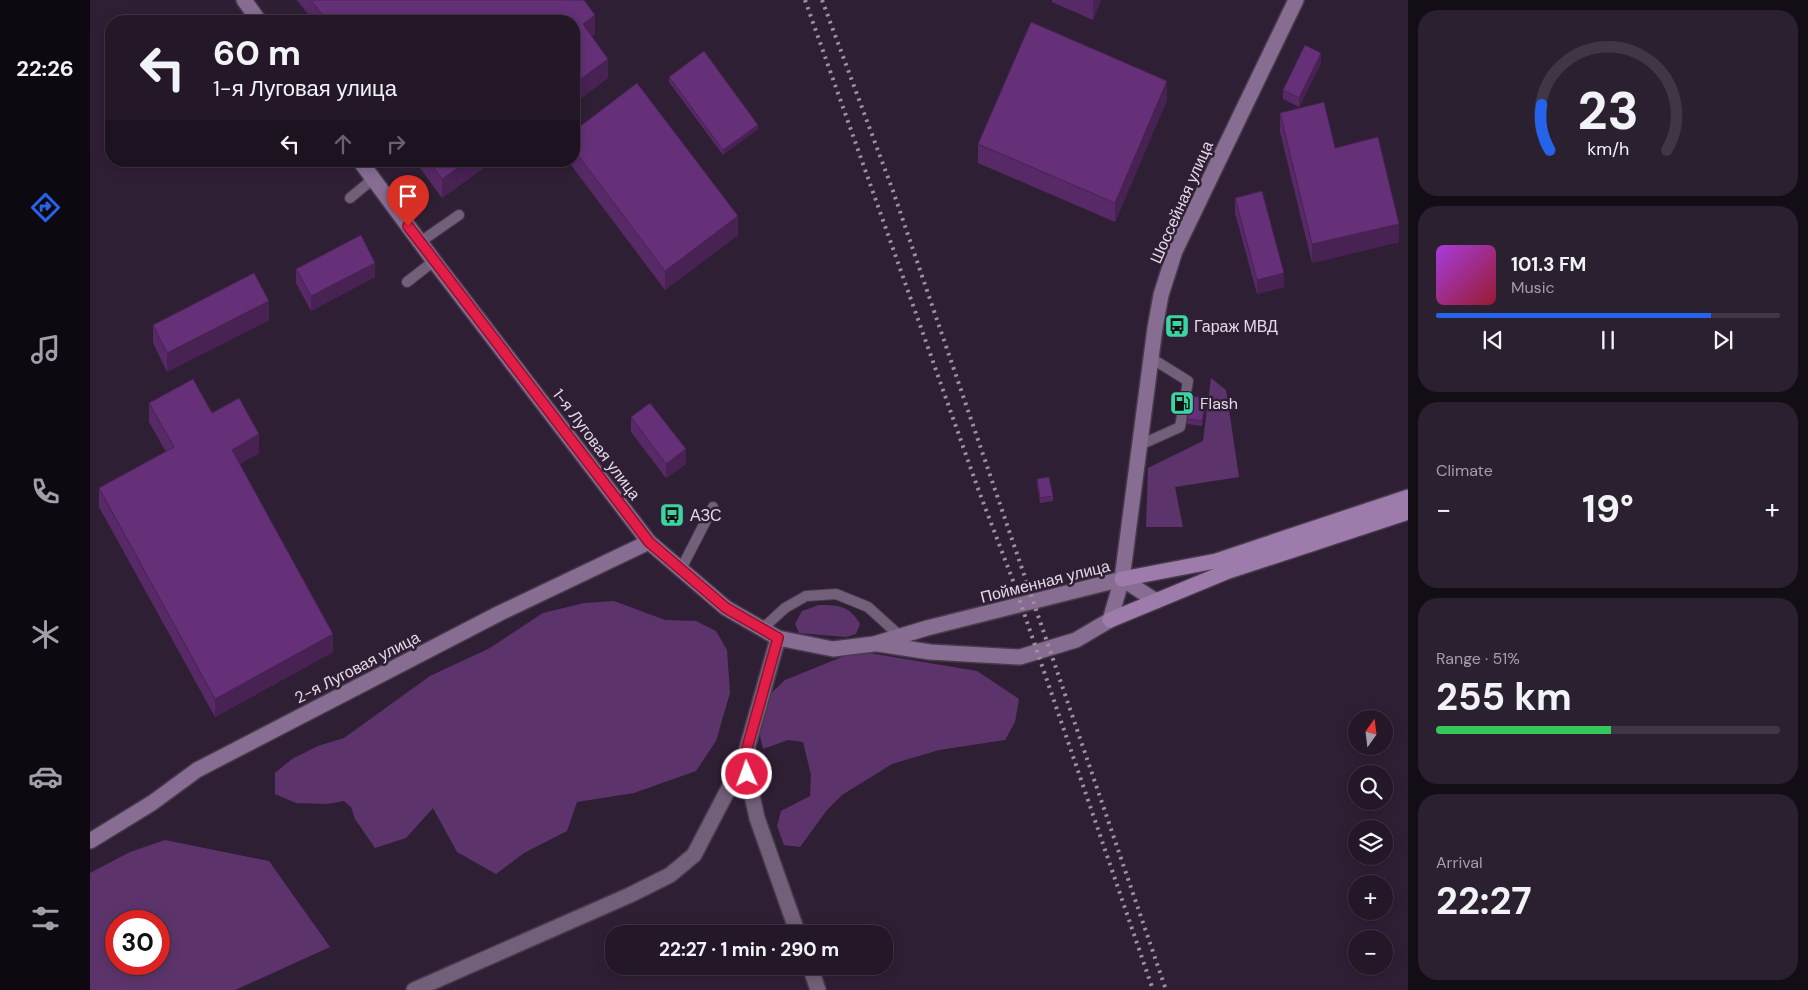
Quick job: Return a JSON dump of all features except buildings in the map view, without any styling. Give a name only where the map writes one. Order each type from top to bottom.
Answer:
[{"type":"main road","points":[[244,0],[255,15]]},
{"type":"main road","name":"Шоссейная улица","points":[[1122,580],[1161,295],[1175,251],[1296,0]]},
{"type":"main road","name":"1-я Луговая улица","points":[[365,167],[649,542],[726,608],[778,638],[833,649],[874,644]]},
{"type":"main road","points":[[1122,580],[1216,561],[1408,497]]},
{"type":"main road","points":[[874,644],[930,652],[1020,657],[1076,640],[1110,620],[1226,572],[1408,512]]},
{"type":"main road","name":"2-я Луговая улица","points":[[90,841],[152,803],[196,770],[500,613],[649,542]]},
{"type":"main road","points":[[1122,580],[1156,601]]},
{"type":"main road","name":"Пойменная улица","points":[[1110,620],[1122,580]]},
{"type":"main road","name":"Пойменная улица","points":[[874,644],[1122,580]]},
{"type":"street","points":[[414,990],[670,876],[694,855],[744,759],[778,638]]},
{"type":"street","points":[[744,759],[757,818],[795,925]]},
{"type":"street","points":[[813,975],[818,990]]},
{"type":"lane","points":[[350,198],[373,178]]},
{"type":"lane","points":[[420,242],[459,215]]},
{"type":"lane","points":[[407,282],[434,260]]},
{"type":"lane","points":[[1140,445],[1180,427],[1188,380],[1151,358]]},
{"type":"lane","points":[[681,569],[713,507]]},
{"type":"lane","points":[[762,629],[785,608],[806,596],[836,594],[868,607],[900,636]]},
{"type":"shaded area","points":[[1211,378],[1226,390],[1239,477],[1175,487],[1183,527],[1146,527],[1148,468],[1203,441]]},
{"type":"shaded area","points":[[614,601],[665,620],[696,621],[716,631],[727,650],[730,693],[716,741],[696,771],[634,793],[577,802],[567,831],[524,853],[496,874],[457,852],[433,808],[406,838],[375,848],[355,819],[351,807],[344,801],[327,804],[296,803],[275,794],[275,773],[292,759],[318,746],[344,738],[430,676],[490,648],[543,613],[584,603]]},
{"type":"shaded area","points":[[819,605],[838,606],[852,613],[860,624],[856,634],[846,637],[799,633],[795,624],[802,611]]},
{"type":"shaded area","points":[[857,651],[977,671],[1019,699],[1015,722],[1005,740],[939,750],[892,764],[842,795],[827,810],[800,847],[784,845],[777,826],[781,811],[810,796],[811,775],[803,742],[788,740],[763,749],[759,731],[765,699],[785,680]]},
{"type":"shaded area","points":[[165,840],[269,861],[330,947],[235,990],[90,990],[90,873],[130,852]]},
{"type":"railway","points":[[805,0],[977,486],[1012,578],[1153,990]]},
{"type":"railway","points":[[822,0],[893,191],[1166,990]]},
{"type":"place","name":"Гараж МВД","points":[[1177,326]]},
{"type":"place","name":"Flash","points":[[1182,403]]},
{"type":"place","name":"АЗС","points":[[672,515]]},
{"type":"route","points":[[408,226],[649,542],[726,608],[778,638],[744,759],[747,774]]}]
